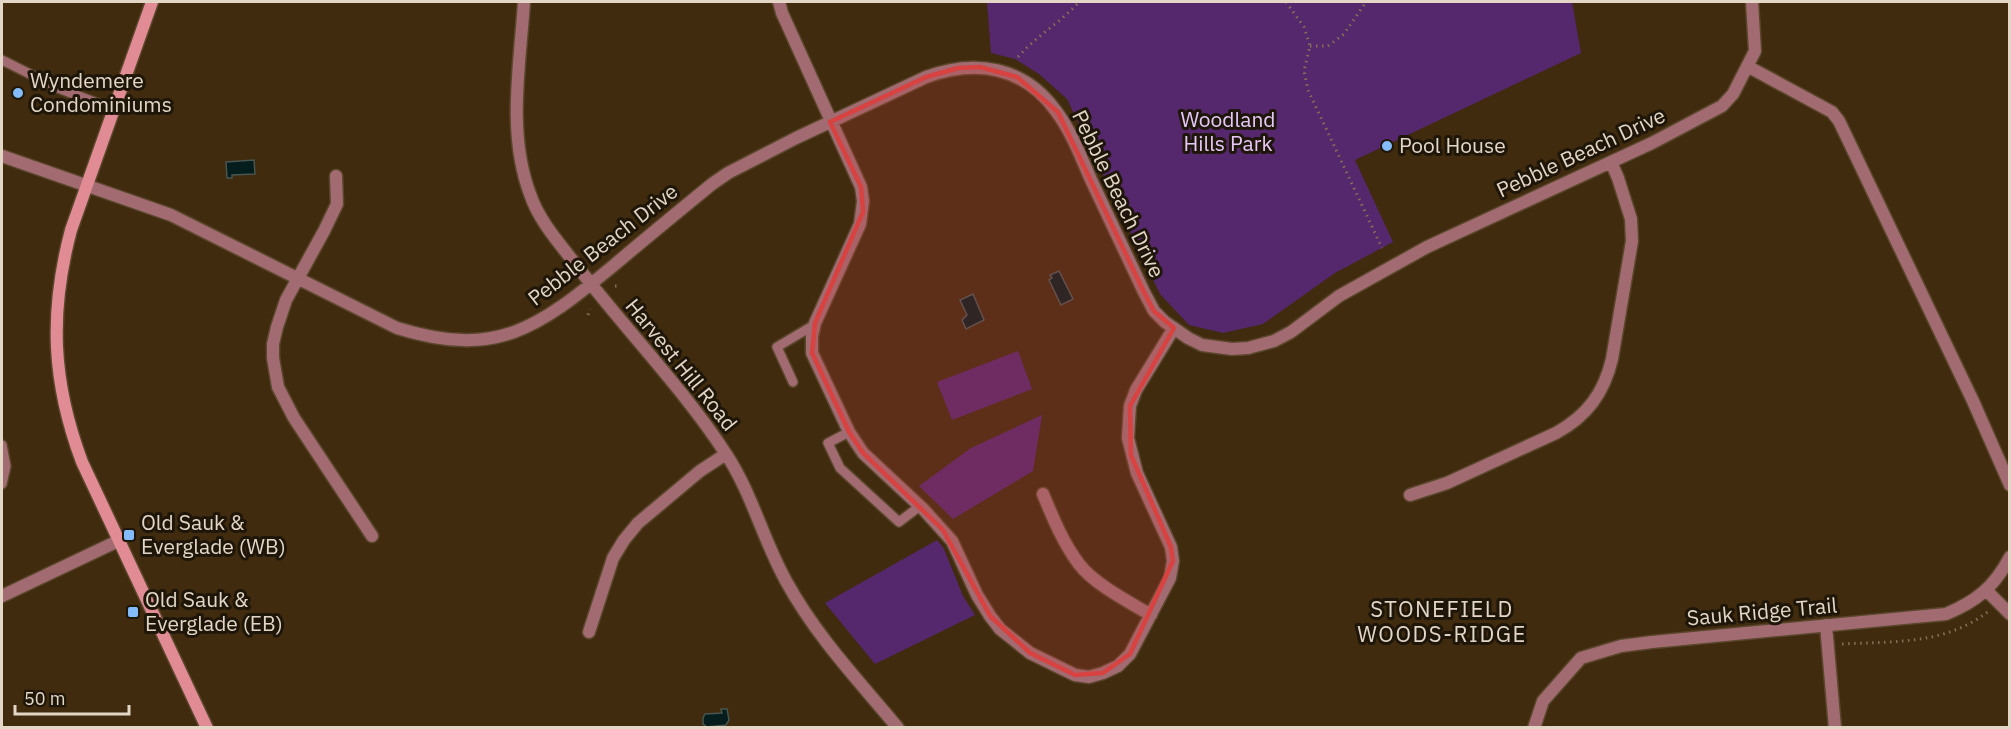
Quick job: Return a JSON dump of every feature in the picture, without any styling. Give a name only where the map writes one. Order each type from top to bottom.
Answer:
[{"type":"street","points":[[152,2],[65,251],[57,296],[55,333],[58,371],[67,420],[75,444],[118,541],[207,728]]},
{"type":"street","name":"Harvest Hill Road","points":[[524,2],[516,125],[520,162],[530,196],[546,226],[726,454],[743,483],[784,578],[802,610],[892,725]]},
{"type":"street","points":[[779,2],[861,187],[864,201],[860,224],[814,325],[812,353],[849,432],[863,453],[920,507],[952,542],[977,595],[1000,629],[1030,653],[1075,675],[1089,677],[1096,675],[1118,666],[1130,654],[1170,578],[1173,561],[1171,547],[1137,473],[1128,438],[1130,406],[1136,390],[1174,328]]},
{"type":"street","name":"Pebble Beach Drive","points":[[2,156],[171,215],[397,328],[424,337],[476,341],[525,328],[543,320],[569,302],[720,178],[926,77],[958,68],[980,67],[1001,70],[1032,86],[1058,112],[1154,311],[1174,328],[1203,345],[1248,348],[1274,341],[1291,333],[1339,296],[1427,247],[1652,143],[1722,106],[1733,94],[1755,51],[1752,2]]},
{"type":"street","points":[[1748,66],[1832,112],[1839,121],[1973,400],[2010,484]]},
{"type":"street","points":[[1410,495],[1447,483],[1556,433],[1572,424],[1594,403],[1608,374],[1632,241],[1631,219],[1611,162]]},
{"type":"street","points":[[336,176],[337,204],[286,300],[273,344],[273,358],[278,387],[294,418],[372,536]]},
{"type":"street","points":[[589,632],[614,558],[624,540],[638,523],[700,471],[726,454]]},
{"type":"street","points":[[1042,494],[1064,542],[1080,566],[1111,591],[1150,615]]},
{"type":"street","points":[[2,596],[118,541]]},
{"type":"street","name":"Sauk Ridge Trail","points":[[1534,728],[1543,701],[1581,658],[1621,646],[1641,643],[1946,614],[1969,604],[1986,590],[2002,572],[2010,557]]},
{"type":"street","points":[[1986,590],[2010,614]]},
{"type":"street","points":[[1826,625],[1835,728]]},
{"type":"lane","points":[[2,60],[58,88],[114,110]]},
{"type":"lane","points":[[793,382],[777,347],[814,325]]},
{"type":"lane","points":[[849,432],[828,444],[840,468],[899,522],[920,507]]},
{"type":"lane","points":[[2,445],[6,466],[2,484]]},
{"type":"path","points":[[1018,57],[1030,43],[1062,19],[1075,2]]},
{"type":"path","points":[[1286,2],[1304,27],[1310,46],[1304,71],[1308,90],[1382,248]]},
{"type":"path","points":[[1310,46],[1328,46],[1344,34],[1366,2]]},
{"type":"path","points":[[591,258],[593,252]]},
{"type":"path","points":[[558,280],[564,281]]},
{"type":"path","points":[[615,286],[620,286]]},
{"type":"path","points":[[588,315],[590,309]]},
{"type":"highlighted area","points":[[980,67],[1017,77],[1058,112],[1154,311],[1174,328],[1130,406],[1131,455],[1171,547],[1173,561],[1130,654],[1103,673],[1075,675],[1030,653],[990,616],[943,530],[863,453],[849,432],[812,353],[815,323],[863,212],[861,187],[830,122],[926,77],[958,68]]},
{"type":"green space","name":"Woodland Hills Park","points":[[987,2],[1572,2],[1581,53],[1355,160],[1393,242],[1335,273],[1263,324],[1223,333],[1189,325],[1160,294],[1067,99],[1039,74],[1015,59],[991,53]]},
{"type":"green space","points":[[1018,351],[1032,389],[952,420],[937,382]]},
{"type":"green space","points":[[1042,415],[1033,471],[953,519],[919,486],[971,448]]},
{"type":"green space","points":[[937,540],[944,549],[963,596],[975,615],[875,664],[825,603]]},
{"type":"water","points":[[254,160],[255,174],[232,175],[232,178],[227,178],[226,162]]},
{"type":"water","points":[[1059,271],[1073,299],[1061,305],[1049,280],[1052,278],[1050,275]]},
{"type":"water","points":[[973,294],[984,320],[966,329],[962,320],[967,315],[960,300]]},
{"type":"water","points":[[721,709],[727,709],[729,720],[726,725],[707,727],[703,724],[705,714],[722,713]]},
{"type":"place","name":"Wyndemere Condominiums","points":[[18,93]]},
{"type":"place","name":"Pool House","points":[[1387,146]]},
{"type":"place","name":"Old Sauk & Everglade (WB)","points":[[129,535]]},
{"type":"place","name":"Old Sauk & Everglade (EB)","points":[[133,612]]},
{"type":"district","name":"STONEFIELD WOODS-RIDGE","points":[[1442,622]]}]
